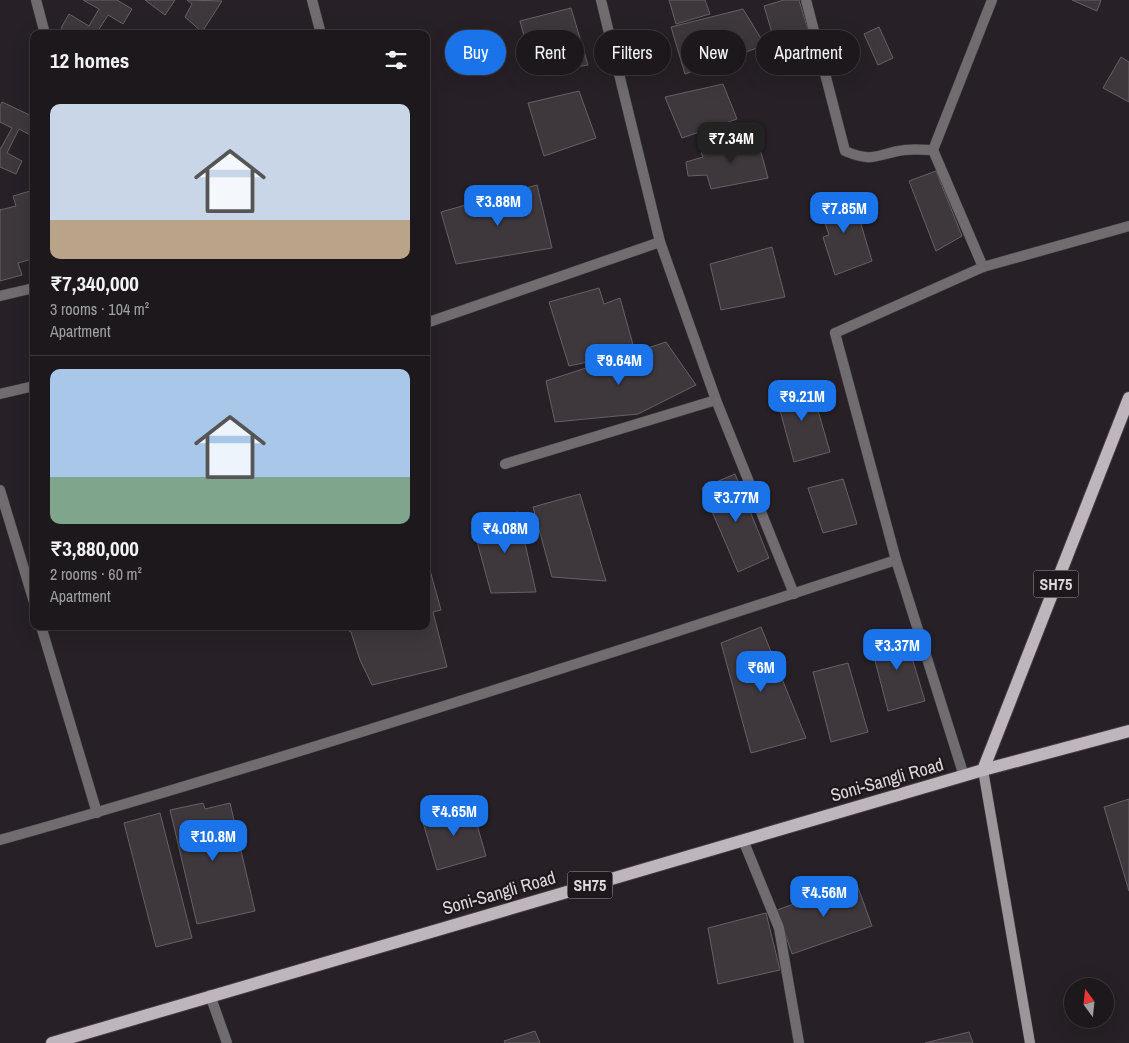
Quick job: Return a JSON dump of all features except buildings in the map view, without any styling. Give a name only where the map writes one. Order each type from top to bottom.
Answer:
[{"type":"main road","name":"SH75","points":[[983,770],[1129,398]]},
{"type":"main road","name":"Soni-Sangli Road","points":[[52,1043],[983,770],[1129,731]]},
{"type":"main road","points":[[983,770],[1030,1043]]},
{"type":"street","points":[[36,0],[44,30]]},
{"type":"street","points":[[312,0],[319,30]]},
{"type":"street","points":[[601,0],[660,242],[716,400],[794,594]]},
{"type":"street","points":[[806,0],[845,151],[857,156],[874,158],[906,150],[933,150]]},
{"type":"street","points":[[983,267],[933,150],[992,0]]},
{"type":"street","points":[[964,776],[896,560],[835,333],[983,267],[1129,226]]},
{"type":"street","points":[[430,323],[660,242]]},
{"type":"street","points":[[0,296],[30,289]]},
{"type":"street","points":[[0,394],[30,387]]},
{"type":"street","points":[[504,464],[716,400]]},
{"type":"street","points":[[0,490],[30,589]]},
{"type":"street","points":[[0,840],[97,813],[430,710],[896,560]]},
{"type":"street","points":[[42,630],[97,813]]},
{"type":"street","points":[[742,840],[779,928],[799,1043]]},
{"type":"street","points":[[210,996],[227,1043]]}]
